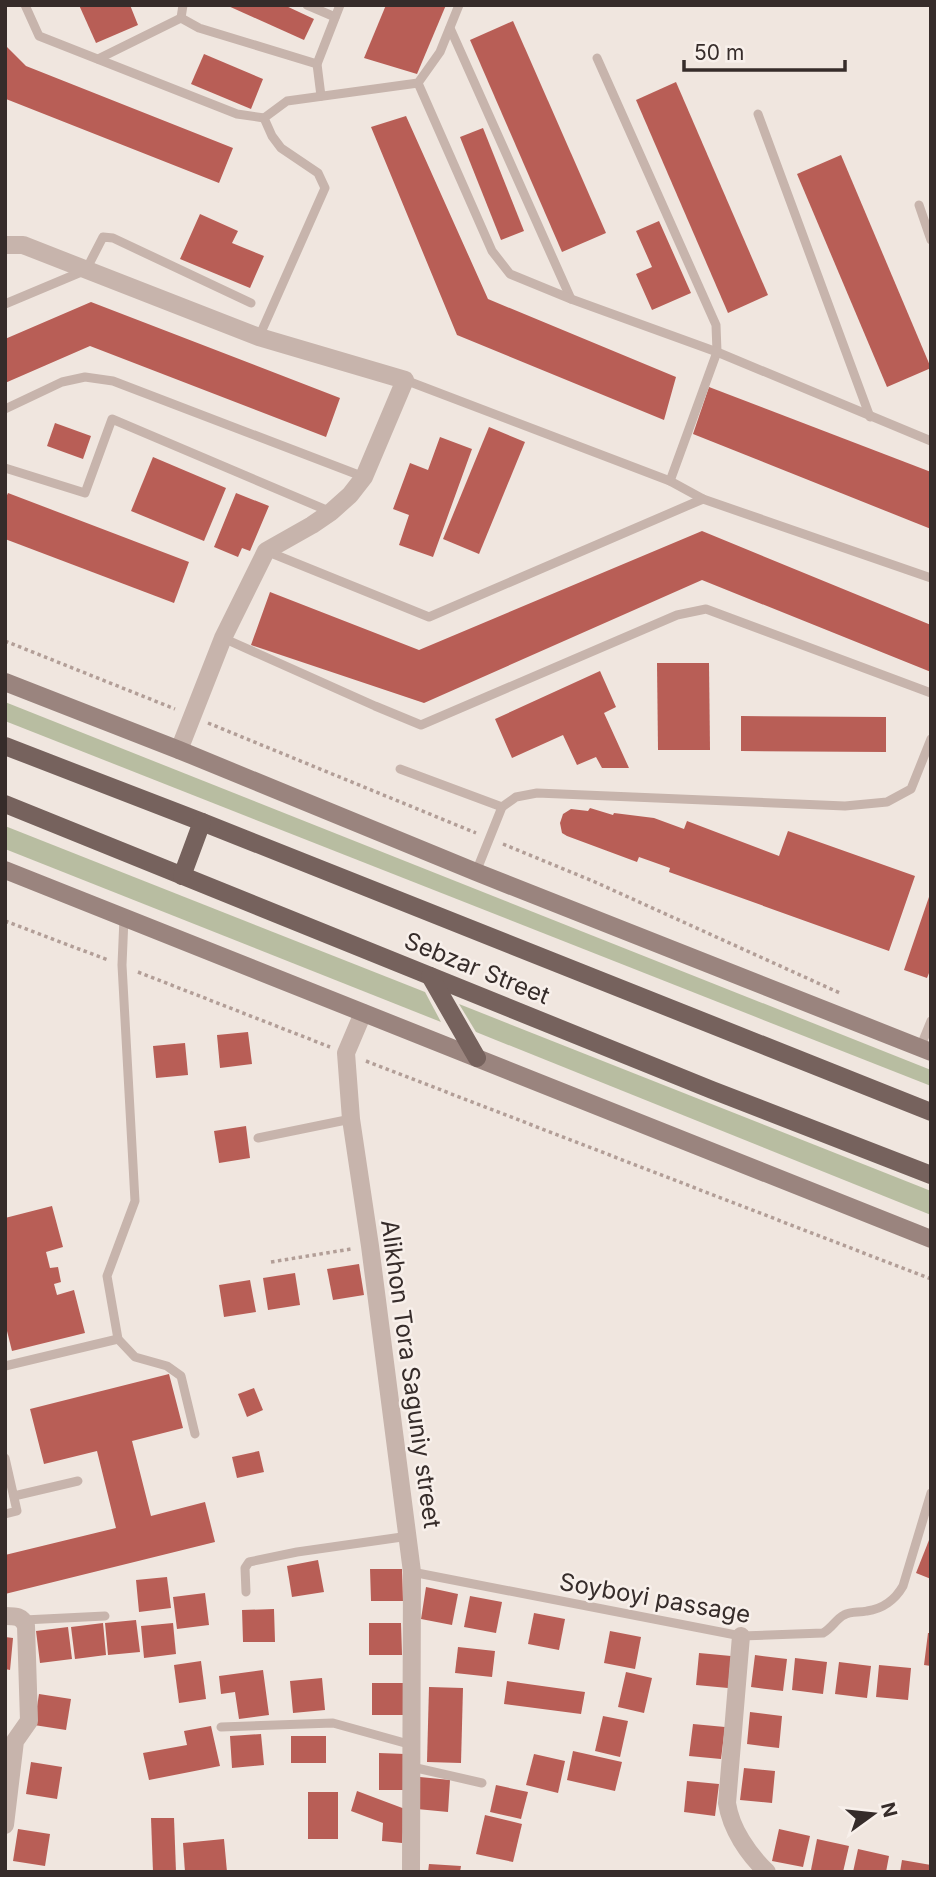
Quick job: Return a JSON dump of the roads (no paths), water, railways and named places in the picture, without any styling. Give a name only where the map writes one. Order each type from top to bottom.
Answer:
[{"type":"main road","name":"Sebzar Street","points":[[5,746],[931,1112]]},
{"type":"main road","name":"Sebzar Street","points":[[5,804],[931,1175]]},
{"type":"main road","points":[[182,876],[201,822]]},
{"type":"main road","points":[[430,976],[477,1058]]},
{"type":"street","points":[[5,245],[23,245],[259,337],[405,380],[364,477],[351,495],[331,512],[266,551],[223,638],[179,750]]},
{"type":"street","points":[[5,682],[925,1050]]},
{"type":"street","points":[[5,870],[931,1240]]},
{"type":"street","name":"Alikhon Tora Saguniy street","points":[[363,1013],[346,1053],[351,1119],[412,1573],[411,1872]]},
{"type":"street","points":[[5,1616],[18,1616],[24,1620],[26,1626],[29,1721],[15,1741],[5,1825]]},
{"type":"street","points":[[741,1636],[727,1803],[730,1818],[741,1838],[758,1864],[767,1872]]},
{"type":"lane","points":[[25,5],[39,36],[237,114],[264,118],[287,102],[418,83],[440,52],[459,5]]},
{"type":"lane","points":[[181,18],[183,5]]},
{"type":"lane","points":[[307,5],[335,17]]},
{"type":"lane","points":[[321,96],[317,64],[340,5]]},
{"type":"lane","points":[[98,60],[181,18]]},
{"type":"lane","points":[[181,18],[199,27],[317,64]]},
{"type":"lane","points":[[450,28],[572,299]]},
{"type":"lane","points":[[597,58],[716,325],[717,352],[670,481]]},
{"type":"lane","points":[[418,83],[492,251],[510,274],[717,352],[931,441]]},
{"type":"lane","points":[[758,114],[870,417]]},
{"type":"lane","points":[[259,337],[325,188],[318,173],[281,148],[264,118]]},
{"type":"lane","points":[[919,205],[931,240]]},
{"type":"lane","points":[[5,304],[86,270],[103,237],[113,238],[251,303]]},
{"type":"lane","points":[[5,409],[62,382],[85,377],[113,381],[364,477]]},
{"type":"lane","points":[[405,380],[670,481],[703,499],[931,578]]},
{"type":"lane","points":[[5,468],[85,493],[112,419],[331,512]]},
{"type":"lane","points":[[266,551],[429,617],[703,499]]},
{"type":"lane","points":[[223,638],[421,726],[677,615],[706,609],[931,693]]},
{"type":"lane","points":[[476,872],[502,807],[516,797],[537,793],[845,806],[887,802],[911,789],[931,739]]},
{"type":"lane","points":[[400,769],[502,807]]},
{"type":"lane","points":[[124,918],[122,965],[135,1201],[107,1276],[118,1339],[135,1356],[167,1366],[181,1376],[194,1434]]},
{"type":"lane","points":[[925,1050],[931,1021]]},
{"type":"lane","points":[[258,1138],[351,1119]]},
{"type":"lane","points":[[5,1366],[118,1339]]},
{"type":"lane","points":[[5,1458],[18,1511],[5,1514]]},
{"type":"lane","points":[[14,1496],[78,1481]]},
{"type":"lane","name":"Soyboyi passage","points":[[412,1573],[741,1636],[823,1633],[842,1616],[890,1603],[899,1593],[931,1493]]},
{"type":"lane","points":[[246,1592],[245,1568],[250,1562],[297,1552],[409,1536]]},
{"type":"lane","points":[[24,1620],[105,1616]]},
{"type":"lane","points":[[221,1727],[333,1723],[412,1745]]},
{"type":"lane","points":[[412,1767],[482,1783]]}]
